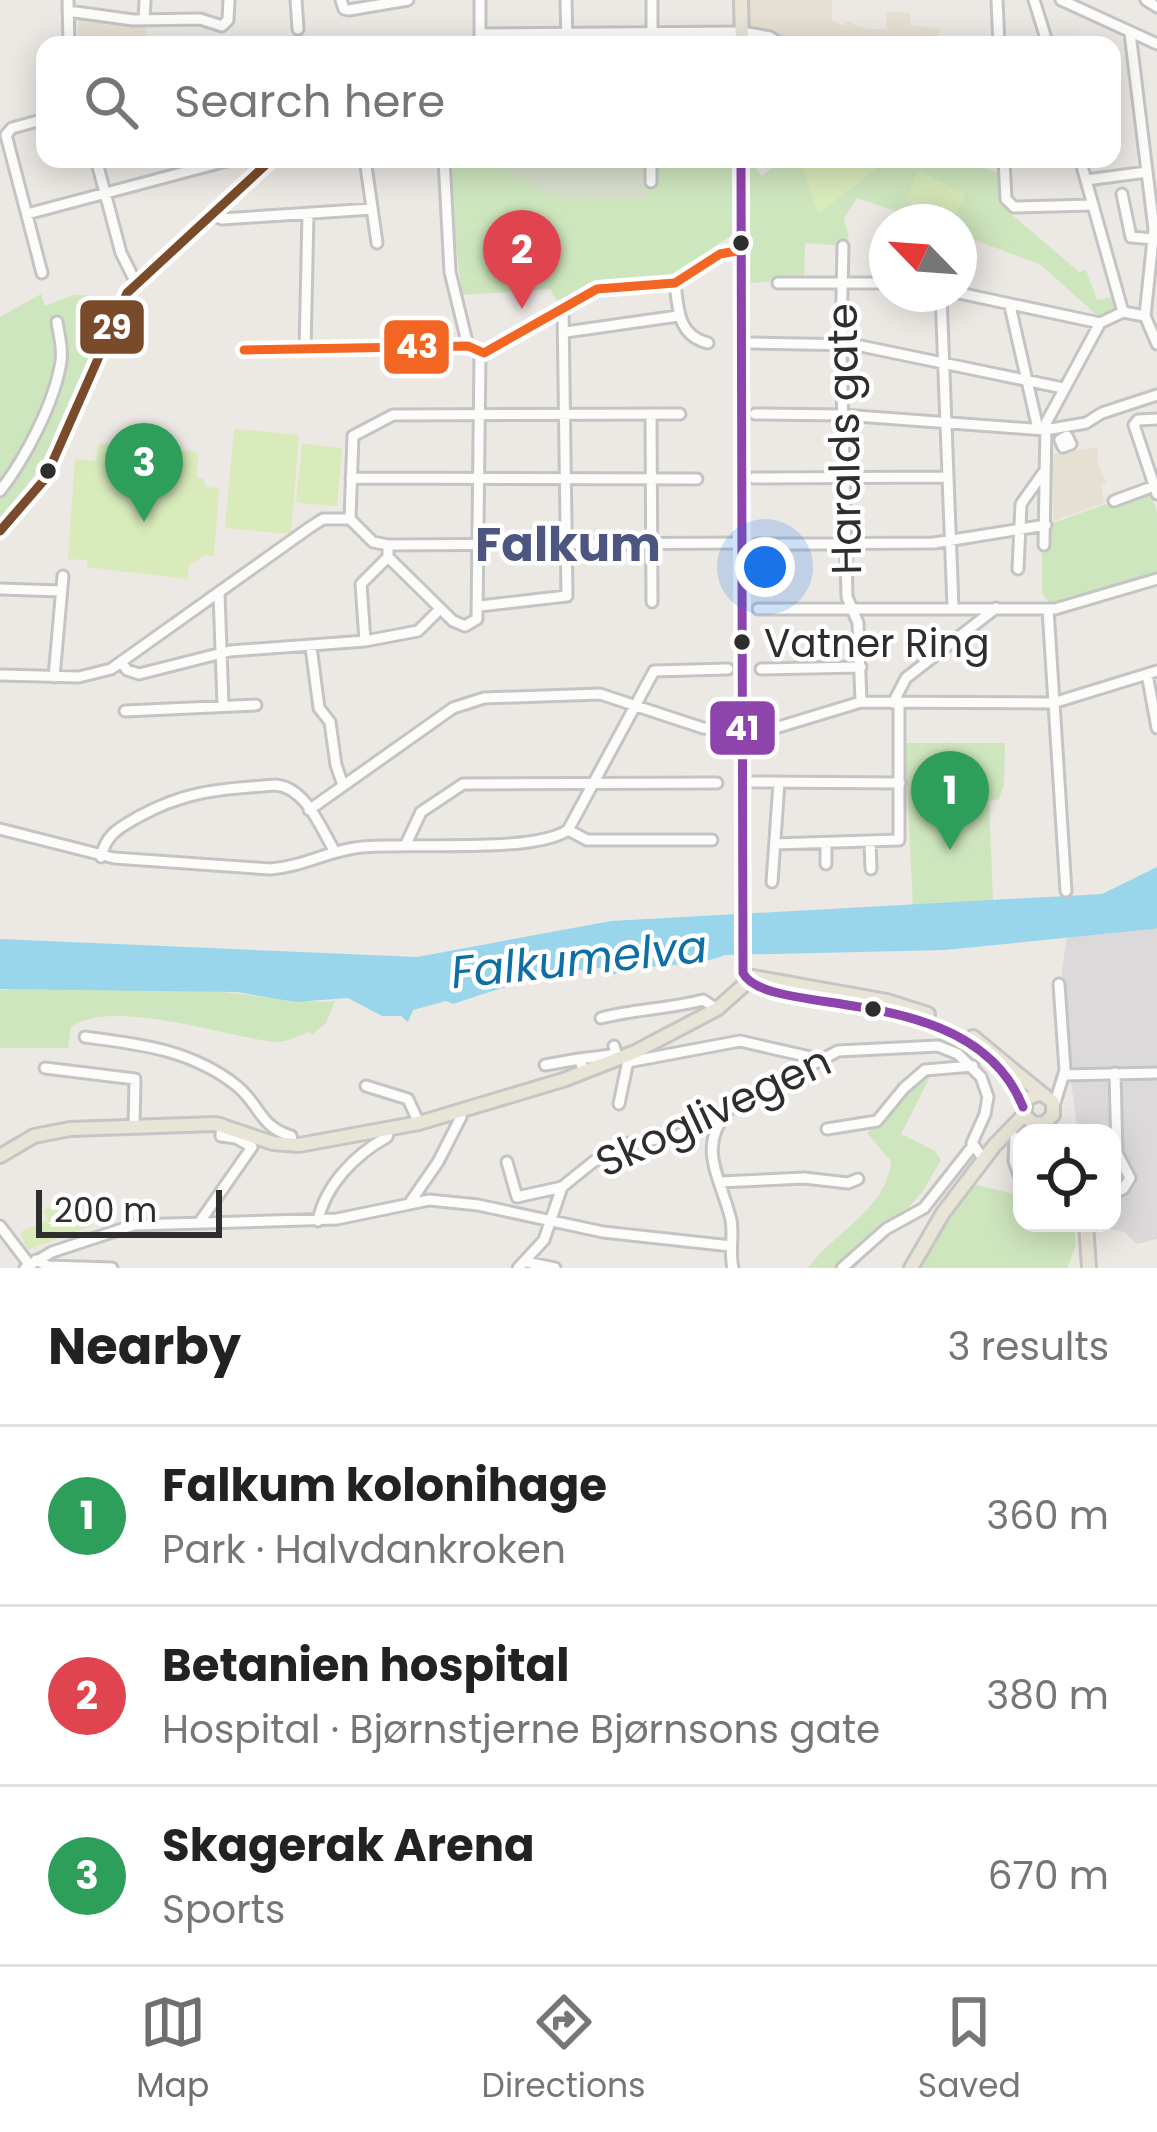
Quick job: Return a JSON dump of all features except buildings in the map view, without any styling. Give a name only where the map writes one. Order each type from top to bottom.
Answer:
[{"type":"main road","points":[[742,36],[743,0]]},
{"type":"main road","points":[[741,168],[741,362],[748,483],[740,732],[743,973],[763,991],[871,1007],[932,1024],[967,1043],[1000,1070],[1040,1113]]},
{"type":"main road","points":[[1,1157],[27,1139],[48,1132],[222,1124],[273,1143],[293,1145],[419,1124],[581,1065],[627,1059],[717,1009],[751,980],[887,1001],[929,1014],[982,1043],[1040,1113]]},
{"type":"main road","points":[[911,1268],[934,1226],[984,1160],[1040,1113]]},
{"type":"main road","points":[[984,1160],[1013,1138]]},
{"type":"main road","points":[[1087,1232],[1089,1268]]},
{"type":"street","points":[[145,0],[145,20]]},
{"type":"street","points":[[69,36],[68,6],[145,20],[192,19],[225,25],[229,0]]},
{"type":"street","points":[[296,0],[298,29]]},
{"type":"street","points":[[342,4],[408,0]]},
{"type":"street","points":[[480,0],[480,36]]},
{"type":"street","points":[[566,0],[567,36]]},
{"type":"street","points":[[652,0],[652,36]]},
{"type":"street","points":[[997,0],[999,36]]},
{"type":"street","points":[[1034,0],[1045,36]]},
{"type":"street","points":[[1061,0],[1157,44]]},
{"type":"street","points":[[1146,0],[1157,7]]},
{"type":"street","points":[[1130,33],[1155,232],[1150,312],[1157,344]]},
{"type":"street","points":[[678,36],[723,36]]},
{"type":"street","points":[[36,121],[12,128],[6,135],[42,273]]},
{"type":"street","points":[[98,168],[125,267],[136,283]]},
{"type":"street","points":[[27,214],[201,168]]},
{"type":"street","points":[[0,531],[45,479],[116,311],[136,283],[263,168]]},
{"type":"street","points":[[366,168],[377,243]]},
{"type":"street","points":[[445,168],[450,272],[468,346]]},
{"type":"street","points":[[651,168],[651,182]]},
{"type":"street","points":[[1005,168],[1009,204],[1020,208],[1093,206]]},
{"type":"street","points":[[1083,168],[1123,313]]},
{"type":"street","points":[[1086,180],[1147,172]]},
{"type":"street","points":[[1122,194],[1131,237],[1155,232]]},
{"type":"street","points":[[211,215],[222,219],[372,208]]},
{"type":"street","points":[[305,350],[308,214]]},
{"type":"street","points":[[480,353],[597,289],[675,283],[739,244]]},
{"type":"street","name":"Haralds gate","points":[[843,246],[848,597],[858,623],[861,702]]},
{"type":"street","points":[[675,283],[678,316],[686,331],[707,343]]},
{"type":"street","points":[[778,283],[869,283]]},
{"type":"street","points":[[977,298],[1100,323],[1123,313],[1150,312]]},
{"type":"street","points":[[1010,306],[1041,429],[1044,545]]},
{"type":"street","points":[[480,606],[567,596],[563,308]]},
{"type":"street","points":[[942,312],[950,542],[958,607],[968,631]]},
{"type":"street","points":[[566,332],[678,316]]},
{"type":"street","points":[[0,491],[19,468],[55,383],[62,353],[57,322]]},
{"type":"street","points":[[1041,429],[1100,323]]},
{"type":"street","points":[[752,343],[841,343],[1063,388]]},
{"type":"street","points":[[244,350],[468,346],[480,353]]},
{"type":"street","points":[[480,353],[480,414],[480,479],[479,544],[480,606],[477,619],[465,626],[440,610],[388,551],[350,519],[353,436],[393,415],[480,414],[680,414]]},
{"type":"street","points":[[755,413],[1041,429],[1086,423],[1157,395]]},
{"type":"street","points":[[651,414],[652,602]]},
{"type":"street","points":[[1114,501],[1156,489],[1135,422],[1157,419]]},
{"type":"street","points":[[1018,569],[1021,505],[1043,473]]},
{"type":"street","points":[[748,483],[947,477]]},
{"type":"street","points":[[351,478],[697,479]]},
{"type":"street","points":[[0,675],[91,675],[122,663],[323,520],[350,519]]},
{"type":"street","points":[[365,641],[362,584],[388,551],[479,544],[950,542],[1046,525]]},
{"type":"street","points":[[54,676],[63,576]]},
{"type":"street","points":[[758,609],[1048,609],[1082,604],[1157,580]]},
{"type":"street","points":[[0,589],[62,592]]},
{"type":"street","points":[[219,593],[224,705]]},
{"type":"street","points":[[775,844],[899,840],[896,704],[906,678],[996,608]]},
{"type":"street","points":[[1048,609],[1066,891]]},
{"type":"street","points":[[122,663],[139,674],[221,653],[365,641],[418,631],[440,610]]},
{"type":"street","points":[[311,647],[320,708],[331,722],[343,785]]},
{"type":"street","points":[[761,669],[861,667]]},
{"type":"street","points":[[0,829],[101,856],[270,868],[295,866],[334,850],[545,841],[568,830],[650,676],[658,669],[728,669]]},
{"type":"street","points":[[310,810],[452,708],[484,698],[588,693],[703,728],[740,732],[788,727],[861,702],[1053,704],[1152,673],[1157,728]]},
{"type":"street","points":[[125,711],[256,705]]},
{"type":"street","points":[[754,782],[900,783]]},
{"type":"street","points":[[406,844],[421,812],[464,784],[717,783]]},
{"type":"street","points":[[772,882],[779,783]]},
{"type":"street","points":[[101,856],[114,831],[166,802],[190,793],[286,786],[310,810],[334,850]]},
{"type":"street","points":[[568,830],[587,840],[712,840]]},
{"type":"street","points":[[870,842],[871,869]]},
{"type":"street","points":[[823,843],[826,864]]},
{"type":"street","points":[[1040,1113],[1064,1076],[1058,984]]},
{"type":"street","points":[[602,1018],[626,1010],[677,1008],[703,1000],[717,1009]]},
{"type":"street","points":[[85,1037],[166,1049],[208,1067],[241,1089],[271,1129],[288,1134],[293,1145]]},
{"type":"street","points":[[620,1104],[627,1059],[740,1041],[819,1059]]},
{"type":"street","points":[[545,1065],[581,1065],[616,1053],[614,1046]]},
{"type":"street","name":"Skoglivegen","points":[[507,1162],[518,1197],[562,1187],[618,1147],[676,1136],[819,1059],[845,1050],[938,1046],[973,1066]]},
{"type":"street","points":[[827,1129],[877,1121],[909,1083],[925,1070],[939,1067],[962,1070],[973,1066],[988,1103],[972,1147],[924,1208],[886,1229],[842,1268]]},
{"type":"street","points":[[45,1068],[135,1078],[134,1127]]},
{"type":"street","points":[[1064,1076],[1157,1072]]},
{"type":"street","points":[[1115,1073],[1116,1124]]},
{"type":"street","points":[[366,1086],[408,1099],[419,1124]]},
{"type":"street","points":[[730,1106],[712,1138],[732,1228],[733,1268]]},
{"type":"street","points":[[411,1202],[441,1156],[461,1117],[459,1111]]},
{"type":"street","points":[[199,1223],[252,1147],[220,1136],[222,1124]]},
{"type":"street","points":[[318,1221],[337,1180],[387,1137],[389,1130]]},
{"type":"street","points":[[972,1147],[984,1160]]},
{"type":"street","points":[[1121,1161],[1130,1178],[1121,1190]]},
{"type":"street","points":[[720,1182],[804,1178],[848,1183],[858,1178]]},
{"type":"street","name":"Skoglivegen","points":[[522,1265],[540,1247],[552,1224],[562,1187]]},
{"type":"street","points":[[30,1264],[116,1228],[145,1223],[318,1221],[358,1217],[411,1202],[478,1205],[552,1224],[731,1246]]},
{"type":"street","points":[[0,1226],[30,1264],[112,1268]]},
{"type":"street","points":[[522,1265],[556,1268]]},
{"type":"shaded area","points":[[748,0],[832,0],[832,19],[843,26],[846,21],[865,29],[886,29],[887,11],[910,13],[911,25],[941,29],[938,36],[779,36],[749,28]]},
{"type":"shaded area","points":[[79,14],[144,23],[148,36],[80,36]]},
{"type":"shaded area","points":[[1098,447],[1097,461],[1106,482],[1101,485],[1104,503],[1054,521],[1052,454]]},
{"type":"shaded area","points":[[1157,928],[1157,1239],[1137,1244],[1121,1231],[1121,1124],[1077,1124],[1061,977],[1067,937]]},
{"type":"green space","points":[[447,168],[502,168],[644,200],[646,174],[655,174],[655,168],[756,168],[762,176],[772,168],[984,168],[1003,174],[1010,213],[1079,272],[1086,270],[1097,300],[1114,297],[1116,309],[1100,318],[1041,265],[977,241],[977,204],[874,204],[857,198],[844,218],[849,238],[843,246],[805,243],[804,279],[749,283],[751,237],[728,237],[670,279],[599,282],[559,304],[550,289],[462,295]]},
{"type":"green space","points":[[645,168],[645,200],[555,197],[502,169]]},
{"type":"green space","points":[[803,168],[877,168],[818,214]]},
{"type":"green space","points":[[919,171],[965,194],[960,204],[905,201]]},
{"type":"green space","points":[[41,294],[45,306],[74,295],[115,296],[53,442],[38,470],[0,518],[0,317]]},
{"type":"green space","points":[[234,429],[299,435],[291,534],[225,528]]},
{"type":"green space","points":[[302,444],[342,448],[337,506],[296,503]]},
{"type":"green space","points":[[98,445],[192,451],[198,454],[197,478],[204,479],[206,487],[219,488],[214,556],[204,555],[189,566],[187,579],[87,567],[87,560],[68,559],[75,459],[96,461]]},
{"type":"green space","points":[[1151,492],[1157,514],[1157,573],[1084,598],[1048,602],[1042,592],[1042,552],[1049,551],[1048,525]]},
{"type":"green space","points":[[905,743],[1005,743],[1004,784],[999,799],[989,801],[993,900],[913,907]]},
{"type":"green space","points":[[89,985],[335,1001],[326,1023],[312,1035],[279,1042],[170,1021],[114,1016],[71,1027],[68,1048],[0,1048],[0,990]]},
{"type":"green space","points":[[932,1060],[933,1071],[901,1134],[935,1151],[941,1160],[923,1191],[855,1268],[808,1268],[880,1193],[891,1161],[867,1133],[917,1083]]},
{"type":"green space","points":[[977,1185],[1013,1194],[1013,1232],[1075,1232],[1076,1246],[1067,1268],[916,1268],[949,1210]]},
{"type":"green space","points":[[83,1196],[93,1225],[27,1250],[20,1232],[47,1221],[44,1210]]},
{"type":"water","name":"Falkumelva","points":[[1157,867],[1157,928],[1153,929],[945,950],[725,955],[610,976],[600,968],[564,972],[453,1004],[446,1001],[413,1010],[408,1022],[401,1016],[382,1016],[348,998],[296,1002],[237,992],[0,989],[0,939],[417,957],[611,921],[1102,894]]},
{"type":"transit line","name":"29","points":[[0,531],[45,479],[127,293],[262,168]]},
{"type":"transit line","name":"41","points":[[741,168],[743,973],[760,987],[790,996],[918,1020],[961,1038],[997,1066],[1023,1107]]},
{"type":"transit line","name":"43","points":[[244,350],[468,346],[484,353],[597,289],[675,283],[720,254],[742,250]]},
{"type":"place","name":"Betanien hospital","points":[[522,309]]},
{"type":"place","name":"Skagerak Arena","points":[[144,522]]},
{"type":"place","name":"Vatner Ring","points":[[742,642]]},
{"type":"place","name":"Falkum kolonihage","points":[[950,850]]},
{"type":"district","name":"Falkum","points":[[568,544]]}]
